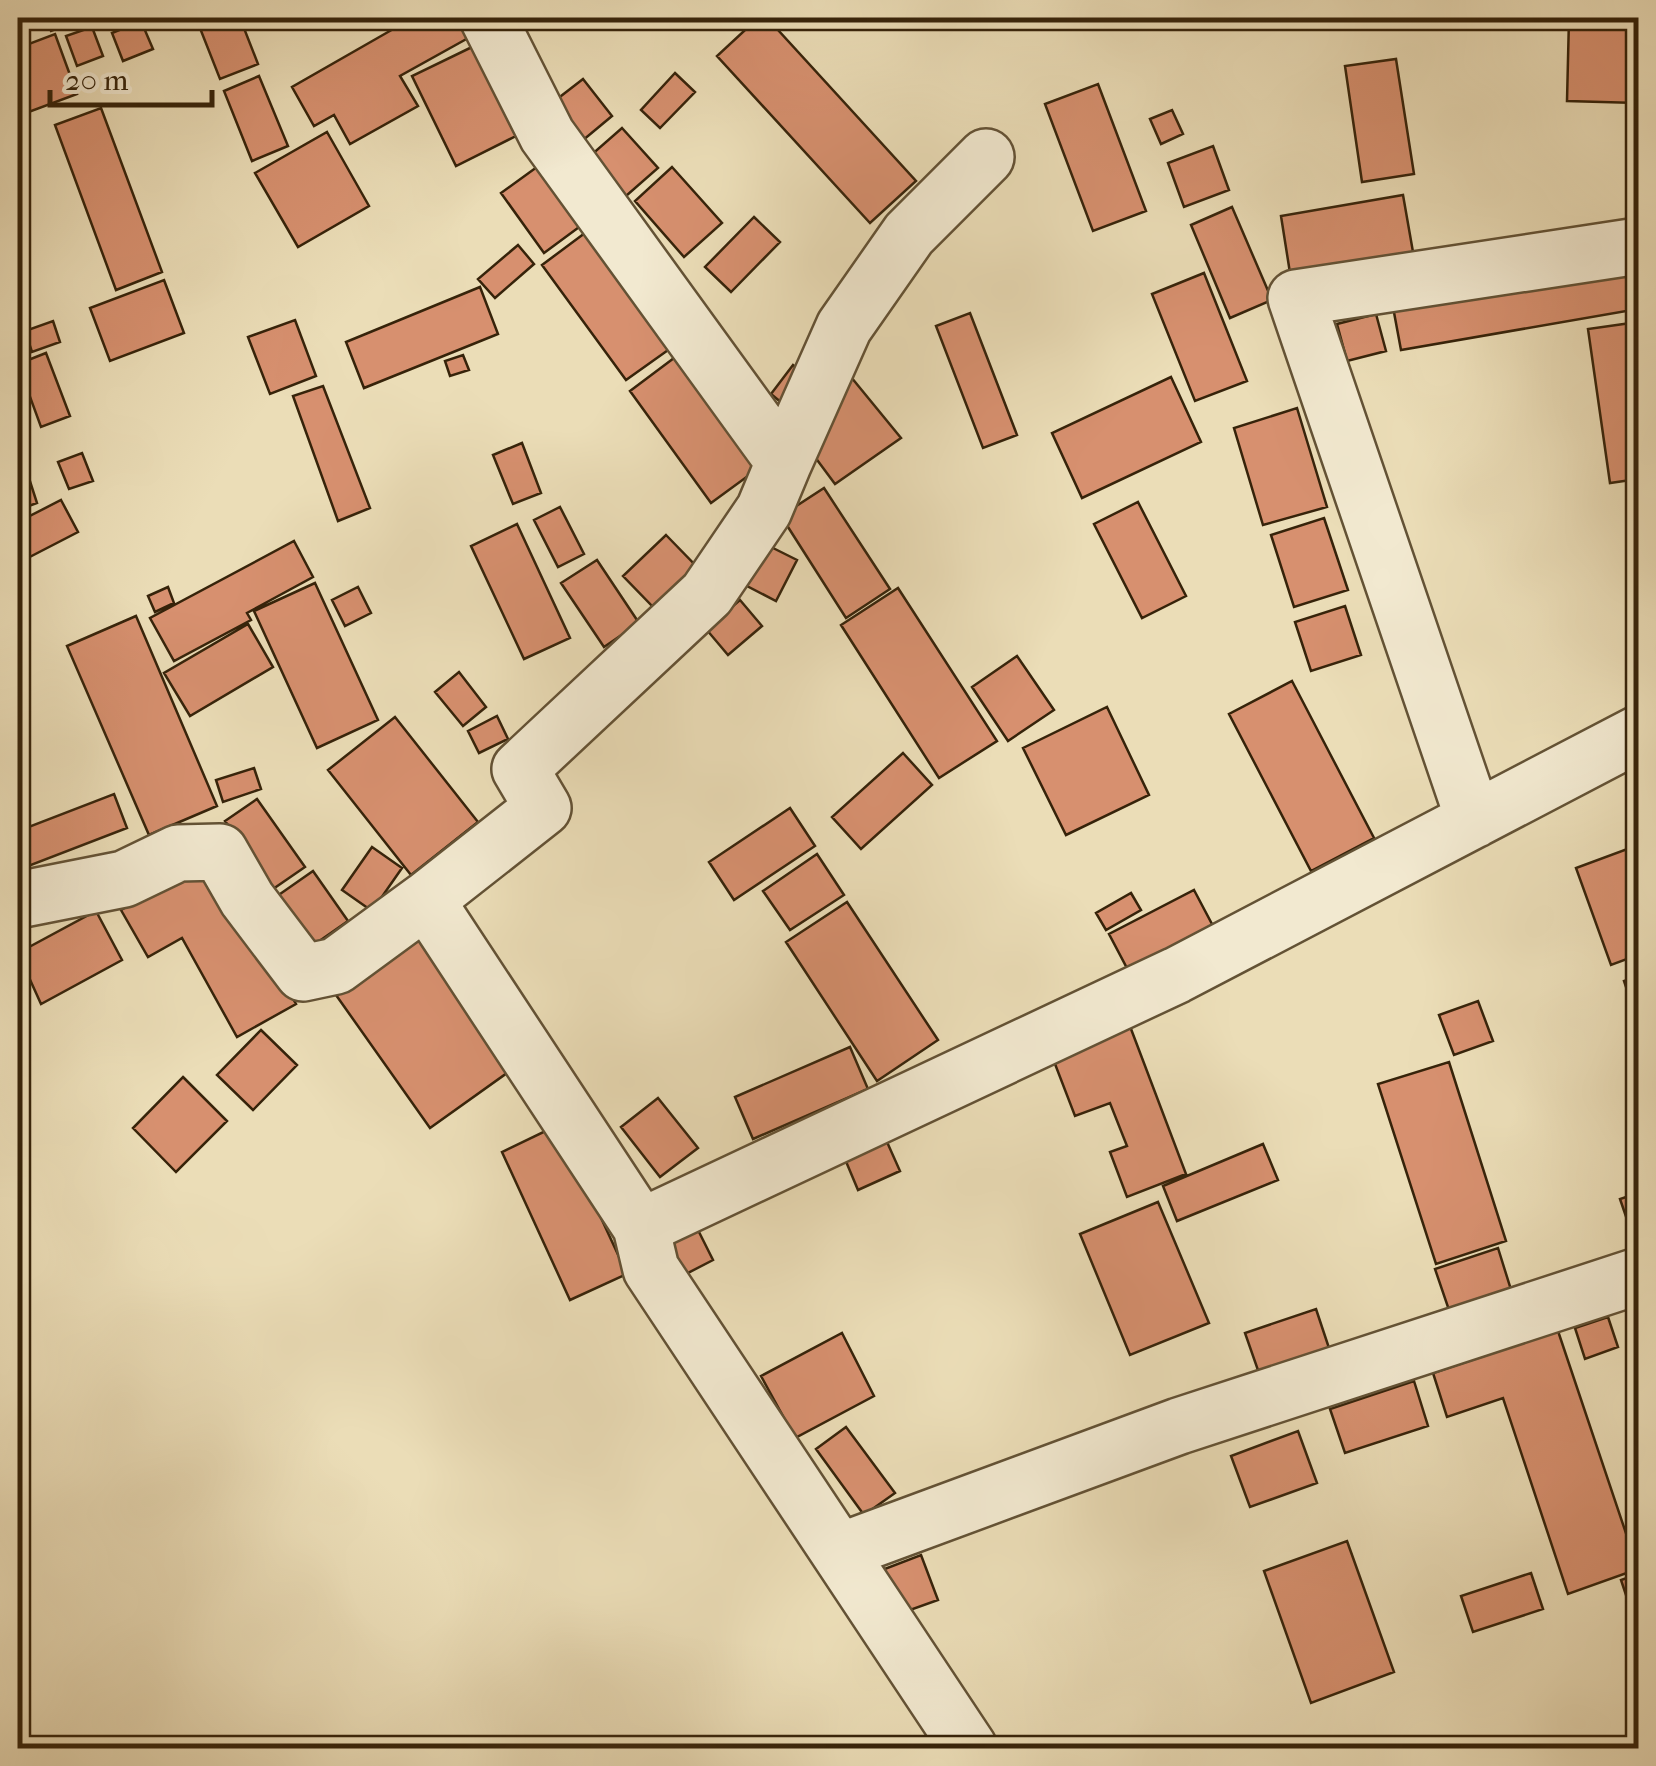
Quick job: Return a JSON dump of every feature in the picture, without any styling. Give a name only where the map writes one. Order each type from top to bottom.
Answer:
[{"type":"street","points":[[488,18],[547,135],[784,462]]},
{"type":"street","points":[[18,900],[124,879],[178,853],[220,852],[247,899],[304,973],[336,966],[426,900],[543,808],[520,769],[707,594],[764,510],[844,327],[909,234],[986,157]]},
{"type":"street","points":[[1474,820],[1296,298],[1638,246]]},
{"type":"street","points":[[641,1227],[1177,975],[1638,734]]},
{"type":"street","points":[[426,900],[641,1227],[651,1269],[969,1748]]},
{"type":"street","points":[[841,1551],[1179,1426],[1638,1276]]},
{"type":"building","points":[[44,18],[85,18],[51,31]]},
{"type":"building","points":[[196,18],[240,18],[258,64],[220,79]]},
{"type":"building","points":[[400,18],[462,18],[470,37],[400,76],[418,106],[350,144],[334,115],[314,126],[292,87],[402,24]]},
{"type":"building","points":[[758,18],[767,18],[916,181],[870,223],[717,56]]},
{"type":"building","points":[[1569,18],[1638,18],[1637,103],[1567,101]]},
{"type":"building","points":[[141,21],[153,49],[123,61],[112,33]]},
{"type":"building","points":[[92,27],[103,56],[77,66],[66,36]]},
{"type":"building","points":[[55,34],[77,94],[18,116],[18,48]]},
{"type":"building","points":[[472,47],[516,136],[456,166],[412,76]]},
{"type":"building","points":[[1396,59],[1414,174],[1362,182],[1345,66]]},
{"type":"building","points":[[675,73],[695,92],[660,128],[641,110]]},
{"type":"building","points":[[259,76],[288,146],[252,161],[224,91]]},
{"type":"building","points":[[583,79],[612,116],[582,141],[552,103]]},
{"type":"building","points":[[1098,84],[1146,211],[1093,231],[1045,104]]},
{"type":"building","points":[[101,108],[162,272],[116,290],[55,125]]},
{"type":"building","points":[[1172,110],[1183,134],[1161,144],[1150,119]]},
{"type":"building","points":[[622,128],[658,168],[626,196],[590,156]]},
{"type":"building","points":[[327,132],[369,206],[298,247],[255,173]]},
{"type":"building","points":[[1213,146],[1229,190],[1184,207],[1168,163]]},
{"type":"building","points":[[548,159],[590,219],[544,253],[501,193]]},
{"type":"building","points":[[672,167],[722,223],[684,257],[635,201]]},
{"type":"building","points":[[1403,195],[1413,252],[1290,273],[1281,216]]},
{"type":"building","points":[[1232,207],[1272,300],[1230,318],[1191,225]]},
{"type":"building","points":[[754,217],[780,242],[731,292],[705,267]]},
{"type":"building","points":[[593,227],[678,343],[626,380],[542,265]]},
{"type":"building","points":[[518,245],[534,264],[495,298],[478,279]]},
{"type":"building","points":[[1638,264],[1638,309],[1401,350],[1393,307]]},
{"type":"building","points":[[1204,273],[1247,381],[1195,401],[1152,294]]},
{"type":"building","points":[[164,280],[184,333],[110,361],[90,308]]},
{"type":"building","points":[[480,287],[498,334],[364,388],[346,342]]},
{"type":"building","points":[[970,313],[1017,435],[983,448],[936,326]]},
{"type":"building","points":[[1376,314],[1386,351],[1347,361],[1337,324]]},
{"type":"building","points":[[295,320],[316,376],[270,394],[248,337]]},
{"type":"building","points":[[53,321],[60,342],[32,352],[25,331]]},
{"type":"building","points":[[1638,322],[1638,479],[1610,483],[1588,329]]},
{"type":"building","points":[[682,352],[763,465],[711,503],[630,391]]},
{"type":"building","points":[[46,353],[70,416],[41,427],[18,364]]},
{"type":"building","points":[[463,355],[469,370],[450,376],[445,361]]},
{"type":"building","points":[[793,365],[811,379],[788,408],[771,394]]},
{"type":"building","points":[[842,366],[901,438],[835,484],[812,453]]},
{"type":"building","points":[[1171,377],[1201,442],[1082,498],[1052,433]]},
{"type":"building","points":[[323,386],[370,508],[338,521],[293,396]]},
{"type":"building","points":[[1297,408],[1327,507],[1263,525],[1234,428]]},
{"type":"building","points":[[522,443],[541,493],[513,504],[493,455]]},
{"type":"building","points":[[18,444],[37,503],[18,510]]},
{"type":"building","points":[[82,453],[93,481],[69,489],[58,462]]},
{"type":"building","points":[[824,488],[890,589],[846,618],[781,516]]},
{"type":"building","points":[[61,500],[78,532],[18,563],[18,522]]},
{"type":"building","points":[[1138,502],[1186,596],[1142,618],[1094,524]]},
{"type":"building","points":[[560,507],[584,554],[558,567],[534,520]]},
{"type":"building","points":[[1324,518],[1348,590],[1294,607],[1271,535]]},
{"type":"building","points":[[517,524],[570,638],[524,659],[471,546]]},
{"type":"building","points":[[666,535],[699,569],[656,610],[623,576]]},
{"type":"building","points":[[294,541],[313,577],[247,613],[251,620],[174,661],[150,618]]},
{"type":"building","points":[[765,544],[797,560],[776,601],[745,585]]},
{"type":"building","points":[[597,560],[639,623],[604,647],[561,583]]},
{"type":"building","points":[[315,583],[378,720],[317,748],[254,611]]},
{"type":"building","points":[[168,587],[174,603],[155,612],[148,596]]},
{"type":"building","points":[[358,587],[371,613],[345,626],[332,600]]},
{"type":"building","points":[[898,588],[997,741],[939,778],[841,625]]},
{"type":"building","points":[[740,600],[762,626],[728,655],[706,629]]},
{"type":"building","points":[[1345,606],[1361,655],[1311,671],[1295,622]]},
{"type":"building","points":[[136,616],[217,806],[149,835],[67,646]]},
{"type":"building","points":[[248,624],[273,667],[190,716],[164,673]]},
{"type":"building","points":[[1017,656],[1054,710],[1008,741],[972,687]]},
{"type":"building","points":[[459,672],[486,707],[463,726],[435,692]]},
{"type":"building","points":[[1292,681],[1374,838],[1311,871],[1229,714]]},
{"type":"building","points":[[1107,707],[1149,795],[1066,835],[1023,748]]},
{"type":"building","points":[[497,716],[508,739],[479,753],[468,731]]},
{"type":"building","points":[[395,717],[478,822],[411,875],[328,770]]},
{"type":"building","points":[[903,753],[932,785],[861,849],[832,817]]},
{"type":"building","points":[[254,768],[261,789],[223,802],[216,780]]},
{"type":"building","points":[[114,794],[127,828],[18,870],[18,831]]},
{"type":"building","points":[[257,799],[305,867],[273,889],[225,821]]},
{"type":"building","points":[[790,808],[815,846],[734,900],[709,862]]},
{"type":"building","points":[[1638,845],[1638,955],[1611,965],[1576,868]]},
{"type":"building","points":[[372,847],[402,868],[372,911],[342,890]]},
{"type":"building","points":[[817,854],[844,895],[790,930],[763,891]]},
{"type":"building","points":[[214,858],[296,1004],[237,1037],[182,938],[148,957],[121,910]]},
{"type":"building","points":[[313,871],[348,921],[305,951],[270,901]]},
{"type":"building","points":[[1194,890],[1213,926],[1128,970],[1109,934]]},
{"type":"building","points":[[1131,893],[1141,910],[1106,930],[1096,913]]},
{"type":"building","points":[[847,902],[938,1040],[877,1081],[786,942]]},
{"type":"building","points":[[96,911],[122,960],[41,1004],[18,953]]},
{"type":"building","points":[[420,935],[514,1068],[430,1128],[336,995]]},
{"type":"building","points":[[1638,976],[1638,1023],[1624,981]]},
{"type":"building","points":[[1478,1001],[1493,1041],[1454,1055],[1439,1015]]},
{"type":"building","points":[[1128,1021],[1186,1174],[1127,1197],[1110,1152],[1127,1146],[1110,1103],[1075,1116],[1050,1051]]},
{"type":"building","points":[[261,1030],[297,1065],[253,1110],[217,1075]]},
{"type":"building","points":[[850,1047],[868,1089],[753,1139],[735,1097]]},
{"type":"building","points":[[1449,1062],[1506,1241],[1436,1264],[1378,1084]]},
{"type":"building","points":[[183,1077],[227,1121],[176,1172],[133,1128]]},
{"type":"building","points":[[658,1098],[698,1148],[660,1177],[621,1127]]},
{"type":"building","points":[[558,1125],[627,1274],[570,1300],[502,1152]]},
{"type":"building","points":[[883,1133],[900,1171],[858,1190],[842,1152]]},
{"type":"building","points":[[1263,1144],[1278,1180],[1177,1221],[1163,1186]]},
{"type":"building","points":[[1638,1193],[1638,1236],[1633,1237],[1620,1199]]},
{"type":"building","points":[[1158,1202],[1209,1323],[1130,1355],[1080,1234]]},
{"type":"building","points":[[695,1224],[713,1260],[684,1275],[666,1239]]},
{"type":"building","points":[[1498,1248],[1512,1293],[1450,1313],[1435,1269]]},
{"type":"building","points":[[1316,1309],[1330,1351],[1260,1376],[1245,1333]]},
{"type":"building","points":[[1608,1317],[1618,1347],[1585,1359],[1575,1328]]},
{"type":"building","points":[[1558,1331],[1638,1569],[1568,1594],[1503,1398],[1447,1417],[1433,1373]]},
{"type":"building","points":[[842,1333],[874,1396],[795,1438],[761,1376]]},
{"type":"building","points":[[1414,1381],[1428,1426],[1345,1453],[1330,1409]]},
{"type":"building","points":[[846,1427],[895,1493],[864,1515],[816,1449]]},
{"type":"building","points":[[1298,1431],[1317,1483],[1250,1507],[1231,1456]]},
{"type":"building","points":[[1347,1541],[1394,1672],[1311,1703],[1264,1571]]},
{"type":"building","points":[[921,1555],[938,1600],[899,1614],[882,1570]]},
{"type":"building","points":[[1531,1573],[1543,1609],[1473,1632],[1461,1596]]},
{"type":"building","points":[[1638,1574],[1638,1631],[1621,1580]]}]
